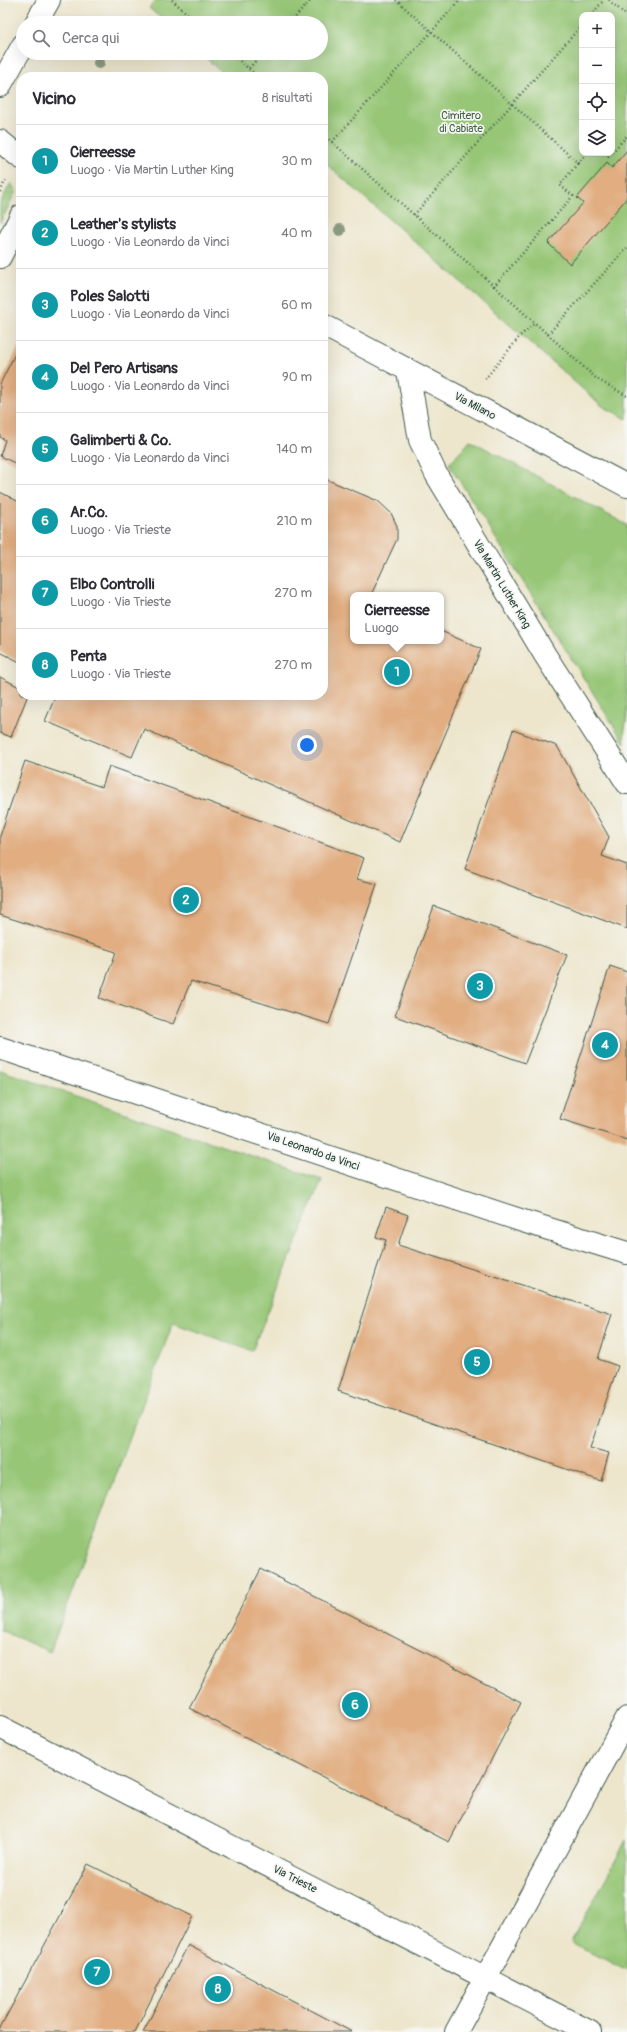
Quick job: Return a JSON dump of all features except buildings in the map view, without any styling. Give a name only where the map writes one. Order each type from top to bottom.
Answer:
[{"type":"street","points":[[40,16],[49,0]]},
{"type":"street","points":[[0,86],[16,57]]},
{"type":"street","points":[[0,141],[16,154]]},
{"type":"street","points":[[0,257],[16,226]]},
{"type":"street","name":"Via Milano","points":[[328,328],[627,486]]},
{"type":"street","name":"Via Martin Luther King","points":[[408,371],[420,440],[436,474],[545,655],[627,783]]},
{"type":"street","name":"Via Leonardo da Vinci","points":[[0,1048],[523,1222],[627,1253]]},
{"type":"street","points":[[456,2032],[627,1718]]},
{"type":"street","name":"Via Trieste","points":[[0,1727],[590,2032]]},
{"type":"path","points":[[172,0],[190,16]]},
{"type":"path","points":[[296,16],[311,0]]},
{"type":"path","points":[[396,0],[578,164]]},
{"type":"path","points":[[332,142],[460,0]]},
{"type":"path","points":[[594,12],[604,0]]},
{"type":"path","points":[[609,0],[627,16]]},
{"type":"path","points":[[414,215],[579,28]]},
{"type":"path","points":[[239,60],[253,72]]},
{"type":"path","points":[[249,68],[256,60]]},
{"type":"path","points":[[615,150],[627,136]]},
{"type":"path","points":[[328,138],[597,379],[627,396]]},
{"type":"path","points":[[494,286],[573,196],[560,185],[585,156]]},
{"type":"path","points":[[548,334],[627,248]]},
{"type":"path","points":[[467,402],[521,335],[535,323]]},
{"type":"green space","name":"Cimitero di Cabiate","points":[[156,0],[627,0],[627,419],[602,406],[328,165],[328,72],[221,72],[208,60],[328,60],[328,16],[158,16],[149,8]]},
{"type":"green space","points":[[11,183],[16,191],[0,223],[0,203]]},
{"type":"green space","points":[[470,440],[627,525],[627,717],[624,734],[625,744],[449,464]]},
{"type":"green space","points":[[0,1070],[322,1180],[252,1351],[173,1323],[50,1652],[0,1630]]},
{"type":"green space","points":[[627,1839],[627,1971],[571,1942]]},
{"type":"place","name":"Cierreesse","points":[[397,672]]},
{"type":"place","name":"Leather's stylists","points":[[186,900]]},
{"type":"place","name":"Poles Salotti","points":[[480,986]]},
{"type":"place","name":"Del Pero Artisans","points":[[605,1045]]},
{"type":"place","name":"Galimberti & Co.","points":[[477,1362]]},
{"type":"place","name":"Ar.Co.","points":[[355,1705]]},
{"type":"place","name":"Elbo Controlli","points":[[97,1972]]},
{"type":"place","name":"Penta","points":[[218,1989]]}]
